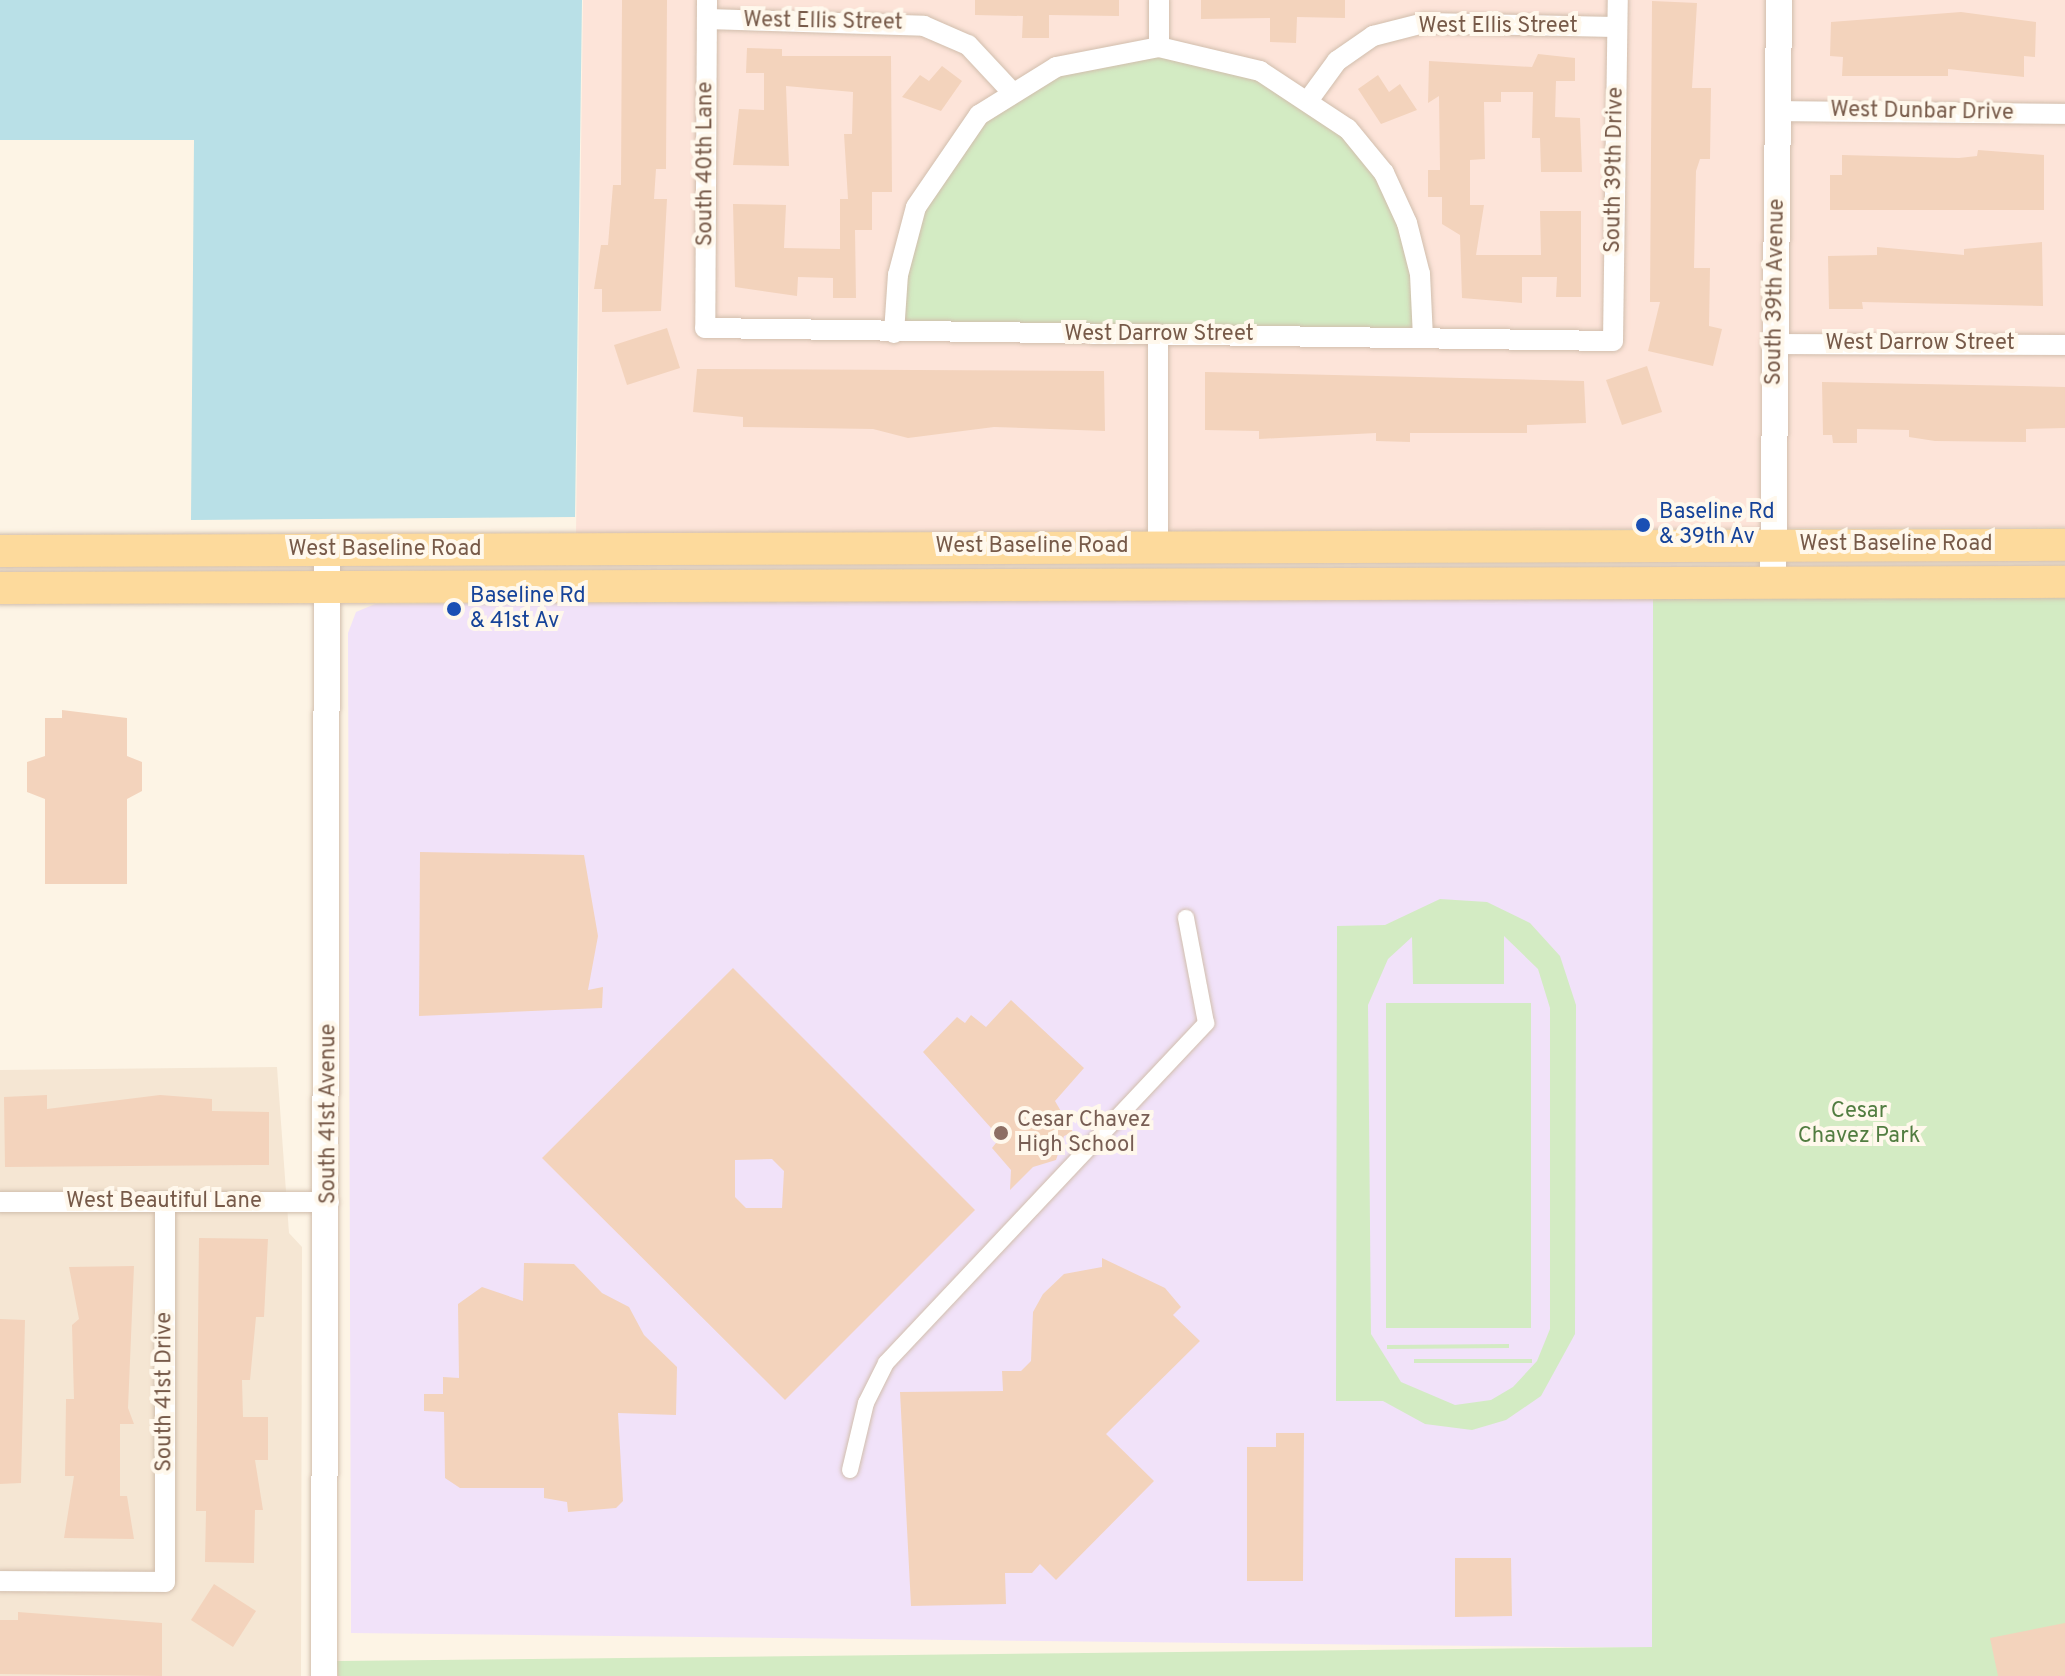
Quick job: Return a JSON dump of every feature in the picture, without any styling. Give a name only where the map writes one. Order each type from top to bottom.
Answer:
[{"type":"main road","name":"West Baseline Road","points":[[0,551],[2065,545]]},
{"type":"main road","name":"West Baseline Road","points":[[0,588],[2065,582]]},
{"type":"street","points":[[1159,0],[1159,47]]},
{"type":"street","name":"South 39th Drive","points":[[1613,341],[1618,0]]},
{"type":"street","name":"South 39th Avenue","points":[[1773,583],[1779,0]]},
{"type":"street","name":"West Ellis Street","points":[[707,10],[924,26],[968,45],[1011,91]]},
{"type":"street","name":"South 40th Lane","points":[[705,328],[707,10]]},
{"type":"street","name":"West Ellis Street","points":[[1310,98],[1337,61],[1373,36],[1424,23],[1617,27]]},
{"type":"street","points":[[894,333],[898,275],[916,207],[964,134],[1011,91],[1079,60],[1159,47],[1231,61],[1310,98],[1384,173],[1420,274],[1423,337]]},
{"type":"street","name":"West Dunbar Drive","points":[[1779,111],[2065,114]]},
{"type":"street","name":"West Darrow Street","points":[[705,328],[1613,341]]},
{"type":"street","points":[[1158,335],[1158,546]]},
{"type":"street","name":"West Darrow Street","points":[[1775,344],[2065,345]]},
{"type":"street","name":"South 41st Avenue","points":[[324,1676],[329,1202],[327,551]]},
{"type":"street","points":[[850,1470],[866,1403],[886,1363],[1206,1023],[1186,918]]},
{"type":"street","name":"West Beautiful Lane","points":[[0,1202],[329,1202]]},
{"type":"street","name":"South 41st Drive","points":[[0,1581],[165,1582],[165,1202]]},
{"type":"shaded area","points":[[583,0],[2065,0],[2065,527],[576,534]]},
{"type":"shaded area","name":"Cesar Chavez High School","points":[[1653,599],[1653,1648],[351,1633],[348,633],[356,612],[375,604]]},
{"type":"shaded area","points":[[277,1067],[289,1233],[302,1247],[301,1676],[0,1676],[0,1070]]},
{"type":"green space","points":[[1103,54],[1216,57],[1348,129],[1407,223],[1423,337],[894,333],[916,207],[979,115]]},
{"type":"green space","name":"Cesar Chavez Park","points":[[2065,596],[2065,1676],[338,1676],[337,1661],[1652,1647],[1653,599]]},
{"type":"green space","points":[[1440,899],[1487,902],[1530,923],[1560,956],[1576,1005],[1575,1334],[1541,1396],[1506,1420],[1472,1430],[1425,1424],[1383,1401],[1336,1401],[1337,926],[1385,925]],"holes":[[[1504,936],[1538,969],[1550,1008],[1550,1329],[1537,1361],[1513,1387],[1491,1400],[1455,1405],[1401,1382],[1371,1334],[1368,1005],[1388,959],[1412,937],[1413,984],[1504,984]]]},
{"type":"green space","points":[[1386,1003],[1531,1003],[1531,1328],[1386,1328]]},
{"type":"green space","points":[[1509,1344],[1509,1348],[1387,1349],[1387,1345]]},
{"type":"green space","points":[[1414,1359],[1532,1359],[1532,1363],[1414,1363]]},
{"type":"water","points":[[0,0],[582,0],[575,517],[191,520],[194,140],[0,140]]},
{"type":"building","points":[[622,0],[667,0],[666,169],[656,169],[654,199],[667,199],[661,311],[602,312],[602,289],[594,289],[601,245],[608,245],[613,185],[621,185]]},
{"type":"building","points":[[975,0],[1119,0],[1119,16],[1049,15],[1049,38],[1022,38],[1023,16],[975,15]]},
{"type":"building","points":[[1201,0],[1345,0],[1345,18],[1297,17],[1296,43],[1270,42],[1270,18],[1201,19]]},
{"type":"building","points":[[1652,1],[1697,3],[1692,88],[1711,88],[1710,159],[1700,159],[1696,171],[1694,268],[1710,268],[1709,326],[1722,329],[1713,366],[1648,351],[1660,302],[1650,302]]},
{"type":"building","points":[[1961,12],[2036,22],[2035,57],[2024,56],[2024,77],[1948,69],[1948,76],[1842,76],[1843,57],[1830,56],[1831,22]]},
{"type":"building","points":[[747,48],[782,49],[782,56],[891,56],[892,192],[872,192],[872,230],[855,230],[856,298],[833,298],[833,278],[798,277],[797,296],[735,287],[733,204],[786,205],[784,248],[840,249],[840,199],[848,199],[844,134],[852,134],[853,92],[786,86],[789,166],[733,165],[739,109],[764,110],[764,73],[746,73]]},
{"type":"building","points":[[1538,54],[1575,58],[1575,81],[1556,81],[1555,117],[1580,118],[1582,172],[1541,172],[1540,138],[1532,138],[1533,92],[1501,92],[1501,102],[1484,102],[1485,159],[1470,160],[1470,205],[1484,205],[1476,255],[1541,255],[1540,211],[1581,211],[1581,297],[1556,297],[1557,277],[1522,277],[1522,303],[1462,298],[1460,235],[1442,224],[1442,197],[1428,197],[1428,170],[1440,170],[1439,96],[1428,103],[1429,61],[1532,67]]},
{"type":"building","points":[[942,66],[962,81],[941,111],[902,97],[920,75],[929,81]]},
{"type":"building","points":[[1378,75],[1389,92],[1400,84],[1417,110],[1381,124],[1358,89]]},
{"type":"building","points":[[1978,150],[2044,155],[2044,210],[1830,210],[1830,175],[1842,175],[1842,155],[1959,158],[1977,156]]},
{"type":"building","points":[[2042,242],[2043,306],[1862,302],[1863,309],[1829,309],[1828,256],[1877,255],[1877,247],[1964,255],[1964,249]]},
{"type":"building","points":[[667,328],[680,368],[627,385],[614,345]]},
{"type":"building","points":[[1647,366],[1662,412],[1622,425],[1606,380]]},
{"type":"building","points":[[697,369],[1104,371],[1105,431],[994,427],[908,438],[873,429],[743,427],[743,417],[693,412]]},
{"type":"building","points":[[1205,372],[1584,381],[1586,423],[1527,425],[1527,433],[1410,433],[1410,442],[1376,441],[1376,433],[1259,439],[1259,431],[1205,430]]},
{"type":"building","points":[[1822,382],[2065,387],[2065,428],[2026,429],[2026,442],[1935,441],[1909,437],[1909,430],[1857,429],[1857,443],[1833,443],[1832,435],[1823,435]]},
{"type":"building","points":[[62,710],[127,718],[127,756],[142,762],[142,791],[127,799],[127,884],[45,884],[45,799],[27,792],[27,762],[45,756],[45,718],[62,718]]},
{"type":"building","points":[[420,852],[584,855],[598,936],[588,990],[603,987],[602,1008],[419,1016]]},
{"type":"building","points":[[733,968],[975,1210],[785,1400],[542,1158]],"holes":[[[772,1159],[784,1171],[782,1208],[746,1208],[735,1197],[735,1160]]]},
{"type":"building","points":[[1011,1000],[1084,1068],[1055,1101],[1073,1132],[1064,1136],[1056,1160],[1033,1167],[1010,1190],[1011,1170],[992,1148],[1000,1138],[923,1052],[957,1017],[965,1023],[971,1015],[986,1027]]},
{"type":"building","points":[[47,1095],[47,1109],[160,1095],[212,1099],[212,1111],[269,1112],[269,1165],[5,1167],[4,1097]]},
{"type":"building","points":[[199,1238],[268,1239],[264,1317],[256,1317],[250,1380],[242,1380],[243,1417],[268,1417],[268,1460],[255,1460],[263,1510],[255,1510],[254,1563],[205,1562],[206,1511],[196,1511]]},
{"type":"building","points":[[1102,1258],[1165,1288],[1181,1307],[1173,1315],[1200,1341],[1106,1434],[1154,1481],[1056,1580],[1040,1564],[1032,1573],[1005,1573],[1006,1604],[911,1606],[900,1392],[1003,1391],[1002,1371],[1021,1371],[1031,1361],[1033,1312],[1043,1294],[1064,1274],[1102,1267]]},
{"type":"building","points":[[524,1263],[574,1264],[602,1293],[629,1307],[644,1335],[677,1367],[676,1415],[618,1413],[623,1501],[616,1508],[568,1512],[567,1502],[544,1498],[544,1488],[460,1488],[445,1478],[444,1412],[424,1411],[424,1394],[443,1394],[443,1377],[459,1378],[458,1304],[482,1287],[523,1301]]},
{"type":"building","points":[[134,1266],[128,1408],[134,1424],[120,1424],[120,1496],[127,1496],[134,1539],[64,1538],[74,1476],[65,1476],[66,1399],[74,1399],[72,1325],[79,1319],[69,1267]]},
{"type":"building","points":[[0,1319],[25,1320],[21,1483],[0,1484]]},
{"type":"building","points":[[1276,1433],[1304,1433],[1303,1581],[1247,1581],[1247,1447],[1276,1447]]},
{"type":"building","points":[[1455,1558],[1511,1558],[1512,1616],[1455,1617]]},
{"type":"building","points":[[214,1584],[256,1611],[233,1647],[191,1620]]},
{"type":"building","points":[[18,1612],[162,1623],[162,1676],[0,1674],[0,1620],[18,1620]]},
{"type":"building","points":[[2065,1623],[2065,1676],[1998,1676],[1990,1638]]},
{"type":"place","name":"Baseline Rd & 39th Av","points":[[1643,525]]},
{"type":"place","name":"Baseline Rd & 41st Av","points":[[454,609]]},
{"type":"place","name":"Cesar Chavez High School","points":[[1001,1133]]}]
